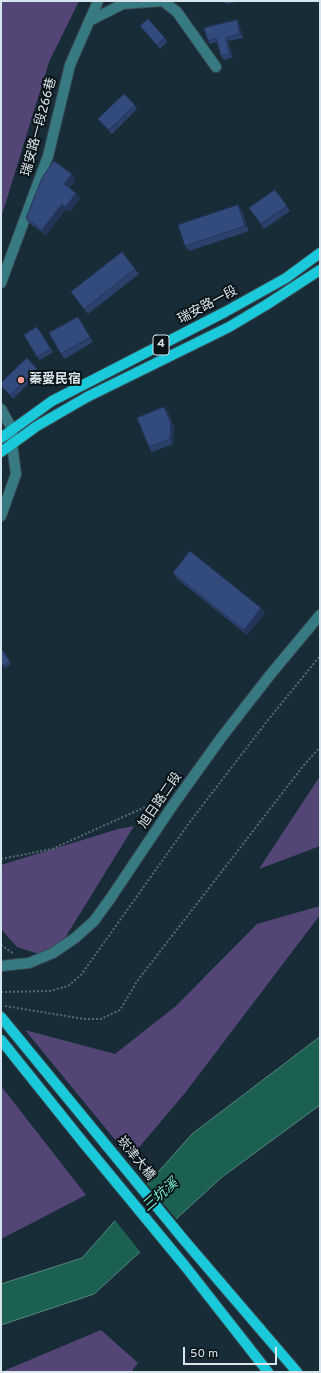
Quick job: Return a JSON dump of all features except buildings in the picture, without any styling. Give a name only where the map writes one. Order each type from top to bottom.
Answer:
[{"type":"main road","name":"瑞安路一段","points":[[1,438],[52,401],[225,312],[286,278],[320,253]]},
{"type":"main road","name":"4","points":[[1,452],[37,426],[87,397],[229,327],[320,270]]},
{"type":"main road","name":"崁津大橋","points":[[1,1017],[184,1240],[297,1372]]},
{"type":"main road","points":[[1,1040],[185,1266],[268,1372]]},
{"type":"street","name":"瑞安路一段266巷","points":[[1,283],[48,156],[70,66],[98,1]]},
{"type":"street","points":[[89,21],[123,4],[163,1],[177,12],[216,66]]},
{"type":"street","points":[[1,410],[12,429],[12,444],[16,474],[1,516]]},
{"type":"street","name":"旭日路二段","points":[[1,966],[29,962],[53,953],[76,938],[94,921],[173,805],[221,738],[270,675],[320,615]]},
{"type":"path","points":[[1,992],[50,991],[68,986],[81,975],[189,823],[268,720],[320,656]]},
{"type":"path","points":[[1,1005],[84,1019],[101,1019],[120,1010],[138,980],[304,765],[320,747]]},
{"type":"path","points":[[1,859],[52,849],[154,803],[173,805]]},
{"type":"shaded area","points":[[1,1],[79,1],[49,62],[1,218]]},
{"type":"shaded area","points":[[320,776],[320,846],[259,869]]},
{"type":"shaded area","points":[[134,826],[60,946],[39,954],[17,947],[1,929],[1,865],[118,829]]},
{"type":"shaded area","points":[[320,906],[320,915],[185,1093],[130,1158],[25,1030],[115,1054],[176,1006],[257,924]]},
{"type":"shaded area","points":[[1,1086],[86,1195],[1,1239]]},
{"type":"shaded area","points":[[101,1330],[138,1363],[131,1372],[1,1372]]},
{"type":"water","name":"三坑溪","points":[[320,1037],[320,1105],[222,1177],[94,1294],[1,1325],[1,1284],[82,1258],[192,1134]]},
{"type":"pier","points":[[146,1183],[178,1221],[142,1254],[114,1219]]},
{"type":"place","name":"蓁愛民宿","points":[[21,380]]}]
